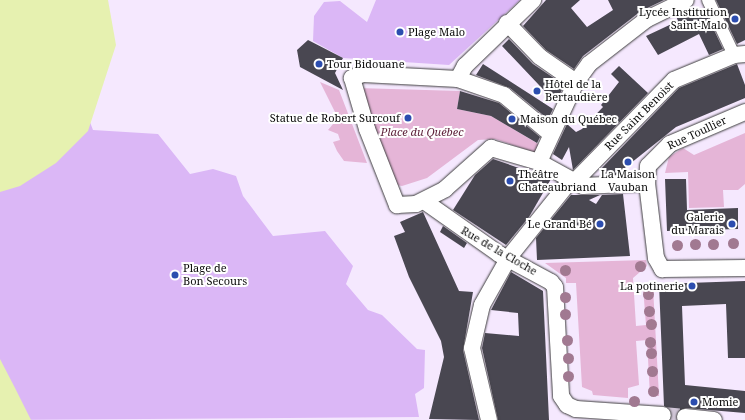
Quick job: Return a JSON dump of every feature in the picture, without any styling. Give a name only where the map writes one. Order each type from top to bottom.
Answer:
[{"type":"street","points":[[458,79],[465,66],[507,23],[533,0]]},
{"type":"street","points":[[539,162],[576,82],[589,64],[647,19],[686,0]]},
{"type":"street","points":[[708,0],[739,55]]},
{"type":"street","points":[[507,23],[540,57],[576,82]]},
{"type":"street","name":"Rue Saint Benoist","points":[[489,420],[472,348],[482,305],[509,257],[573,181],[674,80],[739,55]]},
{"type":"street","points":[[551,134],[504,95],[458,79],[363,74],[352,78],[367,129],[397,204],[424,201],[457,179],[486,148],[539,162],[583,186],[647,183]]},
{"type":"street","name":"Rue Toullier","points":[[745,112],[670,144],[648,166],[647,183],[656,258],[662,269],[745,268]]},
{"type":"street","name":"Rue de la Cloche","points":[[424,201],[442,216],[551,282],[555,287],[561,396],[575,414]]},
{"type":"street","points":[[575,414],[658,416]]},
{"type":"street","points":[[692,418],[714,420]]},
{"type":"green space","points":[[320,82],[339,90],[367,163],[344,161],[337,151],[333,142],[340,140],[338,134],[328,130],[338,118]]},
{"type":"green space","name":"Place du Québec","points":[[357,88],[460,91],[457,109],[491,116],[540,145],[536,153],[495,139],[478,140],[427,178],[402,186],[397,185]]},
{"type":"green space","points":[[745,133],[745,184],[738,190],[723,190],[724,207],[689,208],[688,172],[665,173],[669,157],[683,148],[694,155]]},
{"type":"green space","points":[[646,260],[647,266],[633,278],[636,326],[646,325],[643,287],[653,287],[659,396],[650,396],[647,340],[636,341],[639,385],[628,388],[628,398],[593,395],[592,391],[582,387],[576,283],[566,283],[566,278],[545,263]]},
{"type":"sand","name":"Plage de Bon Secours","points":[[0,0],[43,0],[93,130],[158,134],[190,174],[213,169],[236,176],[243,196],[273,236],[325,231],[353,266],[346,284],[368,310],[382,315],[417,349],[425,350],[424,388],[415,394],[419,417],[0,420]]},
{"type":"sand","name":"Plage Malo","points":[[376,0],[520,0],[449,65],[343,58],[313,41],[314,16],[324,2],[340,1],[367,22]]},
{"type":"shaded area","points":[[0,0],[108,0],[116,45],[88,131],[56,163],[20,186],[0,192]]},
{"type":"shaded area","points":[[0,359],[15,388],[31,420],[0,420]]},
{"type":"building","points":[[546,0],[580,0],[571,8],[587,27],[613,10],[608,0],[664,0],[641,11],[583,56],[574,69],[546,50],[523,26]]},
{"type":"building","name":"Lycée Institution Saint-Malo","points":[[716,0],[745,0],[745,40],[737,44]]},
{"type":"building","points":[[688,9],[691,15],[704,9],[723,49],[709,55],[699,34],[658,55],[646,36],[678,21],[676,16]]},
{"type":"building","points":[[509,39],[533,64],[564,85],[556,103],[502,46]]},
{"type":"building","name":"Tour Bidouane","points":[[308,40],[343,58],[335,73],[343,90],[300,67],[297,50]]},
{"type":"building","points":[[483,64],[553,109],[548,119],[510,88],[476,75]]},
{"type":"building","points":[[737,64],[745,85],[745,98],[676,127],[616,175],[606,175],[599,171],[679,88]]},
{"type":"building","points":[[619,66],[648,93],[573,170],[569,147],[562,160],[553,154],[567,124],[576,132],[582,129],[603,107],[601,105],[619,82],[611,74]]},
{"type":"building","name":"Maison du Québec","points":[[460,91],[499,103],[540,137],[537,143],[491,116],[457,109]]},
{"type":"building","points":[[493,159],[551,179],[529,217],[506,245],[453,210],[475,175]]},
{"type":"building","points":[[665,179],[686,179],[687,210],[738,208],[738,229],[667,231]]},
{"type":"building","name":"Le Grand Bé","points":[[623,194],[630,256],[537,260],[536,238],[571,195],[600,195],[589,200],[596,204],[602,195]]},
{"type":"building","points":[[423,212],[459,291],[473,292],[463,350],[479,420],[429,419],[444,357],[441,341],[409,277],[394,236],[405,232],[400,222]]},
{"type":"building","points":[[443,226],[467,243],[464,248],[440,232]]},
{"type":"building","points":[[511,272],[543,291],[549,420],[498,420],[482,348],[485,333],[519,336],[518,313],[491,310]]},
{"type":"building","points":[[745,281],[745,358],[728,358],[726,304],[682,306],[685,385],[745,391],[745,413],[686,408],[678,411],[676,420],[671,420],[671,410],[664,406],[659,284]]},
{"type":"tunnel","points":[[663,415],[685,417]]},
{"type":"place","name":"Lycée Institution Saint-Malo","points":[[735,19]]},
{"type":"place","name":"Plage Malo","points":[[400,32]]},
{"type":"place","name":"Tour Bidouane","points":[[319,64]]},
{"type":"place","name":"Hôtel de la Bertaudière","points":[[537,91]]},
{"type":"place","name":"Statue de Robert Surcouf","points":[[408,118]]},
{"type":"place","name":"Maison du Québec","points":[[512,119]]},
{"type":"place","name":"La Maison Vauban","points":[[628,162]]},
{"type":"place","name":"Théâtre Chateaubriand","points":[[510,181]]},
{"type":"place","name":"Le Grand Bé","points":[[600,224]]},
{"type":"place","name":"Galerie du Marais","points":[[732,224]]},
{"type":"place","name":"Plage de Bon Secours","points":[[175,275]]},
{"type":"place","name":"La potinerie","points":[[692,286]]},
{"type":"place","name":"Momie","points":[[694,402]]}]
